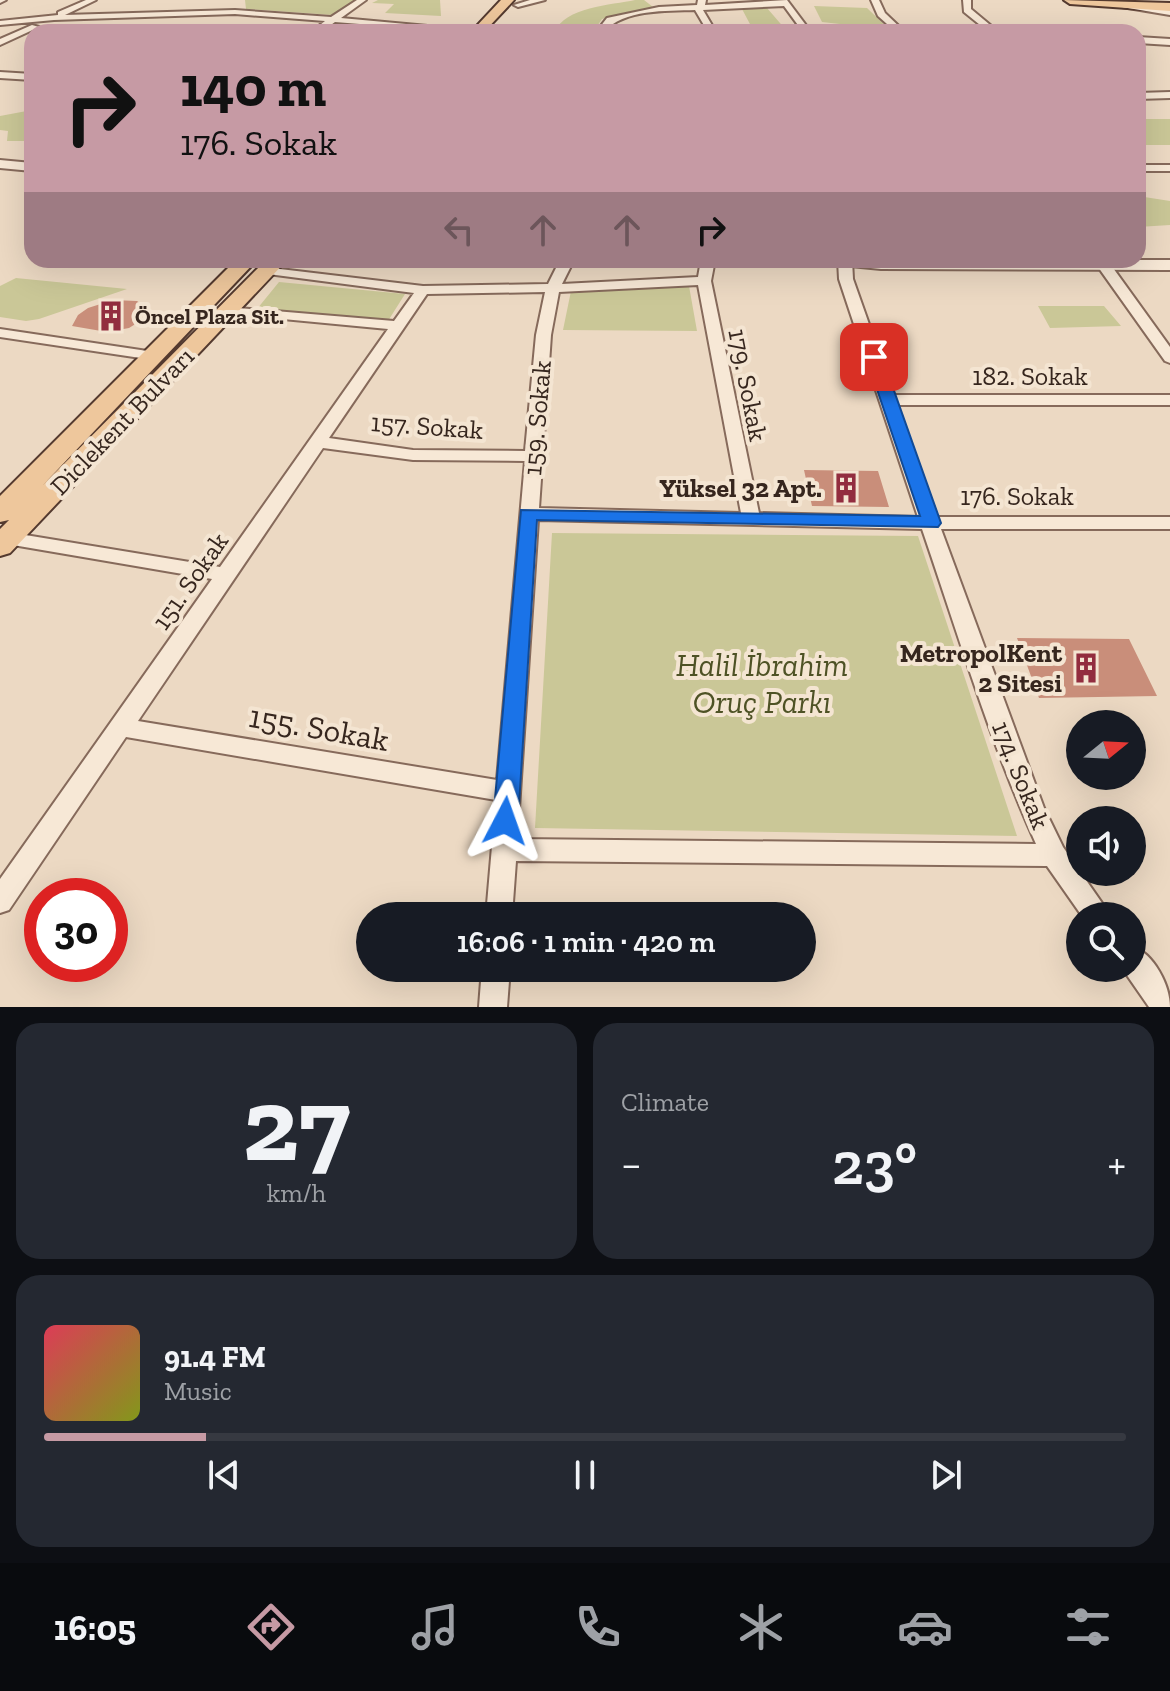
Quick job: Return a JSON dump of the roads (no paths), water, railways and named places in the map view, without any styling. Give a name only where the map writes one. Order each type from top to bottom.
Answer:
[{"type":"main road","points":[[1070,0],[1170,9]]},
{"type":"main road","points":[[1159,0],[1170,9]]},
{"type":"main road","points":[[488,24],[517,2]]},
{"type":"main road","points":[[499,24],[517,2]]},
{"type":"main road","name":"Diclekent Bulvarı","points":[[0,513],[154,356],[258,268]]},
{"type":"main road","name":"Diclekent Bulvarı","points":[[4,542],[231,310],[260,268]]},
{"type":"street","points":[[40,24],[91,0]]},
{"type":"street","points":[[235,12],[236,0]]},
{"type":"street","points":[[327,24],[362,0]]},
{"type":"street","points":[[517,2],[541,0]]},
{"type":"street","points":[[875,0],[881,14],[892,24]]},
{"type":"street","points":[[967,0],[967,10],[984,24]]},
{"type":"street","points":[[607,24],[610,20],[659,9],[701,3],[783,2],[801,24]]},
{"type":"street","points":[[701,3],[699,11],[707,24]]},
{"type":"street","points":[[0,23],[54,18],[140,19],[235,12],[389,24]]},
{"type":"street","points":[[0,42],[24,31]]},
{"type":"street","points":[[1146,40],[1170,42]]},
{"type":"street","points":[[0,75],[24,76]]},
{"type":"street","points":[[1146,96],[1170,95]]},
{"type":"street","points":[[0,164],[24,166]]},
{"type":"street","points":[[1146,168],[1170,168]]},
{"type":"street","points":[[1146,265],[1170,265]]},
{"type":"street","points":[[293,268],[423,290],[704,281]]},
{"type":"street","name":"159. Sokak","points":[[500,902],[539,382],[553,288],[561,268]]},
{"type":"street","name":"179. Sokak","points":[[706,268],[704,281],[751,518]]},
{"type":"street","name":"174. Sokak","points":[[844,268],[994,707],[1054,855],[1088,902]]},
{"type":"street","points":[[1106,268],[1170,358]]},
{"type":"street","name":"151. Sokak","points":[[0,901],[423,290]]},
{"type":"street","points":[[231,310],[398,326]]},
{"type":"street","points":[[0,333],[154,356]]},
{"type":"street","name":"182. Sokak","points":[[889,400],[1170,400]]},
{"type":"street","name":"157. Sokak","points":[[318,442],[413,455],[533,456]]},
{"type":"street","name":"176. Sokak","points":[[528,514],[931,523],[1170,523]]},
{"type":"street","points":[[4,542],[226,575]]},
{"type":"street","name":"155. Sokak","points":[[121,727],[507,792]]},
{"type":"street","points":[[503,850],[1054,855]]},
{"type":"street","points":[[1146,979],[1166,1007]]},
{"type":"street","points":[[493,1007],[495,982]]},
{"type":"place","name":"Öncel Plaza Sit.","points":[[111,316]]},
{"type":"place","name":"Yüksel 32 Apt.","points":[[846,488]]},
{"type":"place","name":"MetropolKent 2 Sitesi","points":[[1086,668]]},
{"type":"park label","name":"Halil İbrahim Oruç Parkı","points":[[762,684]]}]
